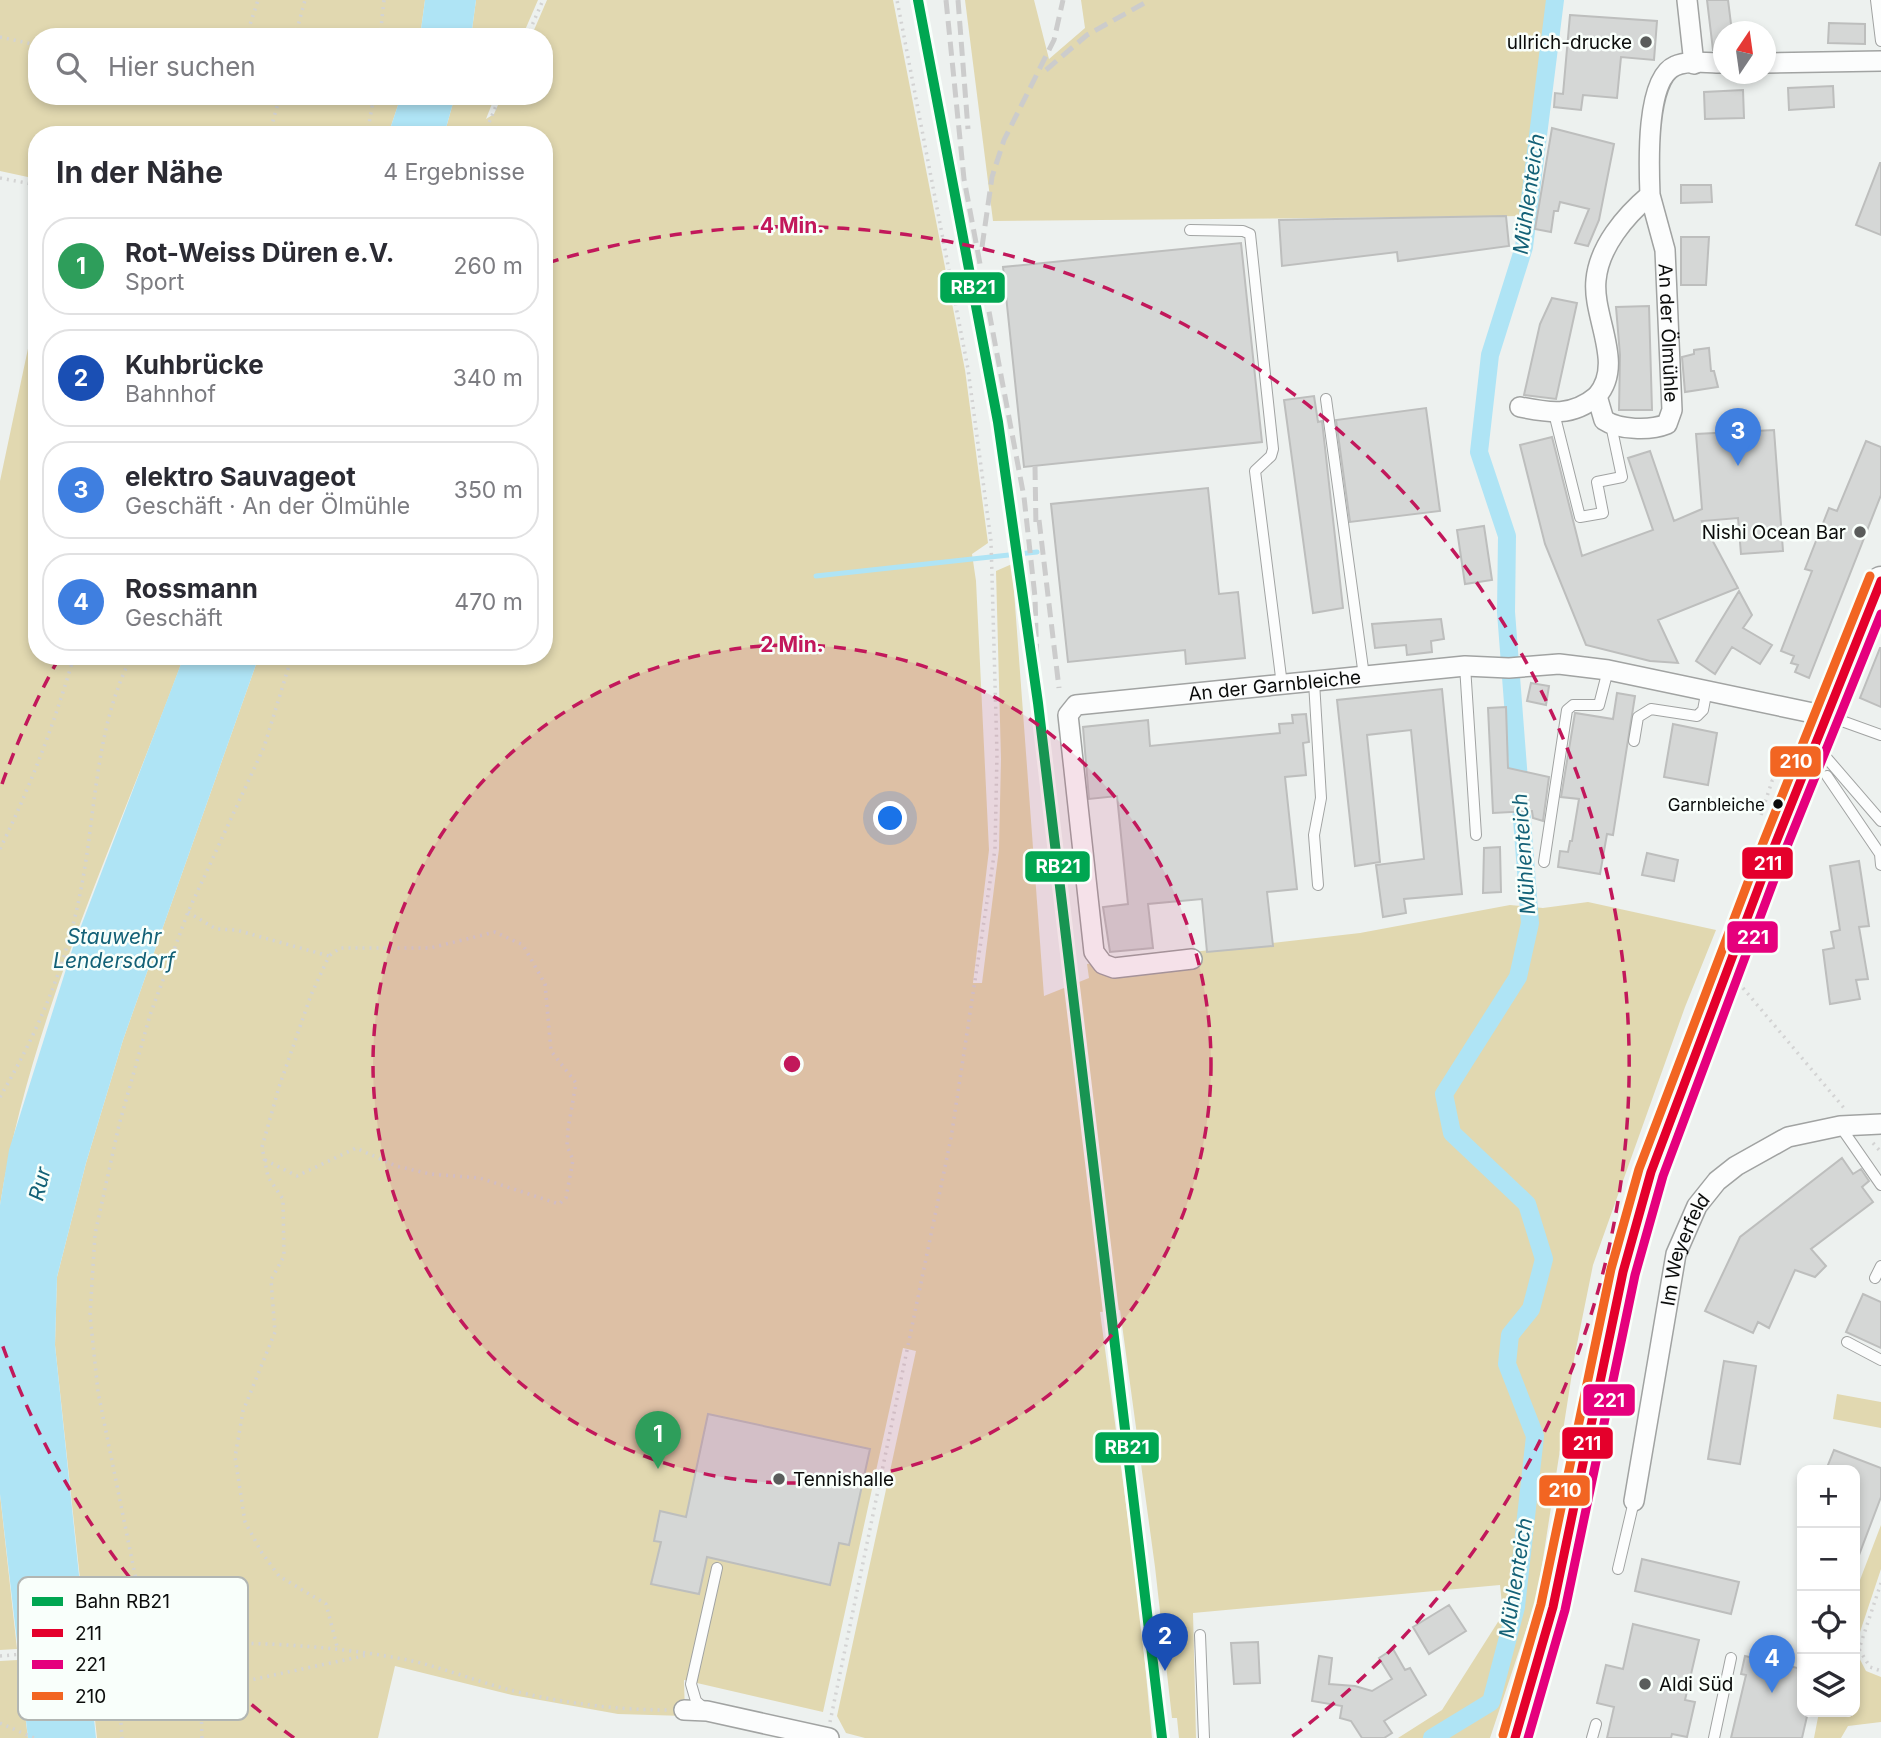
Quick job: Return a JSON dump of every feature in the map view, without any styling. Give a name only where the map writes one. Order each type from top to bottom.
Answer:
[{"type":"main road","points":[[1515,1738],[1553,1607],[1623,1272],[1647,1185],[1727,969],[1881,582]]},
{"type":"street","points":[[1687,0],[1694,64],[1713,63]]},
{"type":"street","points":[[1776,62],[1881,61]]},
{"type":"street","name":"An der Ölmühle","points":[[1611,425],[1659,427],[1667,424],[1672,410],[1665,250],[1650,195],[1648,141],[1657,97],[1669,71],[1675,65],[1694,64]]},
{"type":"street","points":[[1520,407],[1554,413],[1575,411],[1605,387],[1609,367],[1595,284],[1598,267],[1615,233],[1650,195]]},
{"type":"street","points":[[1597,396],[1604,420],[1611,425]]},
{"type":"street","name":"An der Garnbleiche","points":[[1192,960],[1114,968],[1103,964],[1094,952],[1069,710],[1076,705],[1475,666],[1523,668],[1559,664],[1608,670],[1707,689],[1827,716]]},
{"type":"street","name":"Im Weyerfeld","points":[[1634,1501],[1676,1254],[1697,1206],[1717,1181],[1736,1166],[1788,1137],[1849,1125],[1881,1124]]},
{"type":"street","points":[[684,1710],[707,1711],[827,1738]]},
{"type":"lane","points":[[1876,0],[1881,41]]},
{"type":"lane","points":[[1190,230],[1243,231],[1250,234],[1273,449],[1270,456],[1255,471],[1282,685]]},
{"type":"lane","points":[[1325,399],[1364,676]]},
{"type":"lane","points":[[1554,413],[1580,517],[1603,513],[1597,482],[1622,477],[1611,425]]},
{"type":"lane","points":[[1475,666],[1476,835]]},
{"type":"lane","points":[[1544,862],[1567,710],[1573,705],[1599,705],[1608,670]]},
{"type":"lane","points":[[1314,682],[1321,798],[1314,835],[1318,885]]},
{"type":"lane","points":[[1634,741],[1638,717],[1644,712],[1651,709],[1697,716],[1703,710],[1707,689]]},
{"type":"lane","points":[[1827,716],[1881,735]]},
{"type":"lane","points":[[1815,746],[1881,821]]},
{"type":"lane","points":[[1827,776],[1880,854],[1881,865]]},
{"type":"lane","points":[[1849,1125],[1881,1185]]},
{"type":"lane","points":[[1875,1278],[1881,1266]]},
{"type":"lane","points":[[1847,1342],[1881,1360]]},
{"type":"lane","points":[[1618,1569],[1634,1501]]},
{"type":"lane","points":[[707,1711],[696,1701],[691,1684],[717,1568]]},
{"type":"lane","points":[[1200,1635],[1204,1738]]},
{"type":"lane","points":[[1714,1738],[1731,1658]]},
{"type":"lane","points":[[1592,1738],[1596,1724]]},
{"type":"path","points":[[249,28],[258,0]]},
{"type":"path","points":[[297,28],[305,0]]},
{"type":"path","points":[[381,28],[384,0]]},
{"type":"path","points":[[531,28],[543,0]]},
{"type":"path","points":[[827,1738],[951,1138],[995,849],[997,754],[991,541],[968,369],[897,0]]},
{"type":"path","points":[[0,37],[28,43]]},
{"type":"path","points":[[272,126],[277,105]]},
{"type":"path","points":[[369,126],[372,105]]},
{"type":"path","points":[[488,126],[496,105]]},
{"type":"path","points":[[0,177],[28,183]]},
{"type":"path","points":[[0,849],[24,802],[55,722],[71,665]]},
{"type":"path","points":[[0,1097],[42,1018],[64,960],[81,890],[108,726],[127,665]]},
{"type":"path","points":[[135,1577],[98,1392],[90,1315],[95,1234],[119,1125],[150,1015],[188,912],[264,747],[289,665]]},
{"type":"path","points":[[188,912],[216,929],[236,930],[330,956]]},
{"type":"path","points":[[265,1160],[297,1176],[356,1148],[396,1166],[419,1172],[480,1178],[559,1204],[566,1198],[573,1160],[567,1146],[576,1083],[551,1051],[545,984],[523,945],[495,932],[430,948],[340,948],[330,956],[311,995],[279,1087],[262,1147],[268,1177],[283,1199],[284,1256],[271,1280],[275,1332],[243,1411],[235,1457],[245,1522],[262,1553],[279,1576],[326,1604],[338,1650]]},
{"type":"path","points":[[1727,969],[1849,1125],[1881,1152]]},
{"type":"path","points":[[1881,1583],[1871,1606],[1859,1649],[1870,1667],[1881,1671]]},
{"type":"path","points":[[248,1641],[406,1660],[512,1690],[618,1710],[684,1710]]},
{"type":"path","points":[[0,1656],[18,1654]]},
{"type":"path","points":[[248,1681],[373,1654]]},
{"type":"path","points":[[120,1720],[122,1738]]},
{"type":"path","points":[[200,1720],[202,1738]]},
{"type":"path","points":[[0,1723],[34,1738]]},
{"type":"shaded area","points":[[0,0],[425,0],[421,28],[28,28],[28,105],[398,105],[391,126],[28,126],[28,177],[0,171]]},
{"type":"shaded area","points":[[476,0],[538,0],[526,28],[472,28]]},
{"type":"shaded area","points":[[547,0],[893,0],[965,370],[988,543],[972,554],[976,581],[989,850],[973,983],[982,983],[999,849],[1001,759],[996,571],[1012,564],[1044,996],[1089,978],[1087,964],[1360,933],[1510,905],[1543,908],[1588,902],[1716,930],[1685,1007],[1593,1265],[1575,1354],[1537,1597],[1490,1738],[1398,1738],[1442,1710],[1503,1614],[1500,1585],[1193,1613],[1196,1738],[1179,1738],[1177,1718],[1172,1718],[1155,1567],[1120,1310],[1100,1312],[1139,1600],[1152,1738],[865,1738],[846,1733],[837,1716],[916,1351],[903,1348],[823,1712],[684,1680],[685,1716],[618,1714],[512,1695],[395,1666],[378,1738],[97,1738],[95,1720],[248,1720],[248,1577],[80,1577],[55,1345],[57,1277],[86,1163],[123,1040],[256,665],[553,665],[553,126],[447,126],[452,105],[491,105],[486,119],[494,114],[498,105],[553,105],[553,28],[535,28]]},
{"type":"shaded area","points":[[965,0],[1034,0],[1049,59],[1085,28],[1081,0],[1563,0],[1533,216],[993,221]]},
{"type":"shaded area","points":[[28,349],[28,665],[181,665],[54,996],[32,1065],[0,1205],[0,481]]},
{"type":"shaded area","points":[[1837,1394],[1881,1402],[1881,1428],[1833,1419]]},
{"type":"shaded area","points":[[0,1494],[17,1649],[0,1650]]},
{"type":"shaded area","points":[[1881,1525],[1881,1569],[1860,1632],[1860,1580]]},
{"type":"shaded area","points":[[18,1660],[18,1720],[26,1720],[28,1738],[0,1738],[0,1661]]},
{"type":"shaded area","points":[[1860,1660],[1866,1671],[1881,1677],[1881,1722],[1848,1726],[1841,1738],[1814,1738],[1818,1717],[1860,1717]]},
{"type":"water","points":[[425,0],[476,0],[472,28],[421,28]]},
{"type":"water","points":[[398,105],[452,105],[447,126],[391,126]]},
{"type":"water","name":"Stauwehr Lendersdorf","points":[[181,665],[256,665],[123,1040],[86,1163],[57,1277],[55,1345],[79,1577],[18,1577],[18,1651],[0,1494],[0,1205],[9,1150],[73,947]]},
{"type":"water","name":"Stauwehr Lendersdorf","points":[[26,1720],[94,1720],[96,1738],[28,1738]]},
{"type":"building","points":[[1707,0],[1728,0],[1731,21],[1713,21],[1713,50]]},
{"type":"building","points":[[1570,15],[1657,21],[1654,60],[1621,57],[1617,98],[1583,95],[1581,110],[1554,107],[1555,93],[1563,94]]},
{"type":"building","points":[[1829,23],[1865,24],[1865,44],[1828,43]]},
{"type":"building","points":[[1833,86],[1834,107],[1789,110],[1788,88]]},
{"type":"building","points":[[1743,90],[1744,118],[1705,119],[1704,92]]},
{"type":"building","points":[[1552,128],[1614,144],[1599,220],[1588,246],[1575,243],[1589,209],[1560,202],[1558,211],[1554,211],[1551,232],[1535,229]]},
{"type":"building","points":[[1881,163],[1881,235],[1856,225]]},
{"type":"building","points":[[1681,185],[1711,185],[1712,202],[1681,203]]},
{"type":"building","points":[[1506,216],[1509,246],[1398,261],[1397,252],[1282,266],[1279,220]]},
{"type":"building","points":[[1681,237],[1709,237],[1706,285],[1681,285]]},
{"type":"building","points":[[1241,243],[1262,442],[1024,467],[1003,267]]},
{"type":"building","points":[[1552,298],[1577,303],[1556,399],[1524,395],[1540,324]]},
{"type":"building","points":[[1649,306],[1652,410],[1619,410],[1620,355],[1616,307]]},
{"type":"building","points":[[1709,348],[1711,371],[1714,371],[1718,387],[1685,392],[1682,357],[1694,354],[1694,350]]},
{"type":"building","points":[[1314,396],[1318,422],[1322,421],[1343,608],[1313,613],[1284,400]]},
{"type":"building","points":[[1426,408],[1440,511],[1350,522],[1336,420]]},
{"type":"building","points":[[1774,430],[1783,551],[1741,554],[1738,518],[1702,521],[1738,588],[1658,620],[1678,663],[1650,661],[1586,645],[1545,544],[1520,445],[1552,437],[1582,556],[1653,530],[1628,458],[1650,451],[1674,521],[1702,509],[1696,434]]},
{"type":"building","points":[[1866,441],[1881,447],[1881,495],[1809,678],[1795,672],[1798,665],[1791,663],[1794,656],[1781,651],[1812,571],[1805,569],[1829,508],[1837,511]]},
{"type":"building","points":[[1208,488],[1219,594],[1238,592],[1245,658],[1186,664],[1185,650],[1068,662],[1051,504]]},
{"type":"building","points":[[1484,526],[1492,580],[1465,584],[1457,530]]},
{"type":"building","points":[[1739,591],[1752,615],[1743,628],[1772,645],[1760,664],[1732,647],[1715,674],[1696,661]]},
{"type":"building","points":[[1441,619],[1444,639],[1431,641],[1432,652],[1407,655],[1406,645],[1375,648],[1372,624]]},
{"type":"building","points":[[1881,648],[1881,707],[1860,698]]},
{"type":"building","points":[[1531,683],[1549,686],[1546,705],[1527,701]]},
{"type":"building","points":[[1442,689],[1462,894],[1404,899],[1406,913],[1383,917],[1376,865],[1424,859],[1411,730],[1367,735],[1380,862],[1355,866],[1337,700]]},
{"type":"building","points":[[1617,693],[1635,696],[1613,835],[1607,834],[1600,874],[1558,867],[1560,851],[1568,852],[1572,841],[1579,799],[1561,797],[1575,713],[1613,719]]},
{"type":"building","points":[[1506,707],[1508,768],[1549,777],[1543,821],[1533,818],[1532,811],[1493,813],[1488,708]]},
{"type":"building","points":[[1306,714],[1309,742],[1303,743],[1306,775],[1285,777],[1297,889],[1267,892],[1273,946],[1207,952],[1202,899],[1148,904],[1153,948],[1110,952],[1103,907],[1128,904],[1117,796],[1089,799],[1083,727],[1148,720],[1150,746],[1280,733],[1279,724],[1293,723],[1292,715]]},
{"type":"building","points":[[1673,724],[1717,733],[1708,785],[1664,777]]},
{"type":"building","points":[[1500,847],[1501,892],[1483,893],[1484,848]]},
{"type":"building","points":[[1647,853],[1678,860],[1674,881],[1642,875]]},
{"type":"building","points":[[1859,861],[1869,926],[1859,927],[1868,979],[1856,980],[1860,999],[1830,1004],[1823,950],[1834,948],[1831,932],[1840,930],[1830,866]]},
{"type":"building","points":[[1842,1158],[1853,1174],[1861,1169],[1869,1181],[1862,1187],[1873,1202],[1811,1249],[1826,1266],[1815,1277],[1795,1270],[1769,1328],[1758,1322],[1753,1333],[1705,1311],[1740,1237]]},
{"type":"building","points":[[1863,1294],[1881,1302],[1881,1348],[1846,1332]]},
{"type":"building","points":[[1724,1361],[1756,1366],[1740,1464],[1708,1459]]},
{"type":"building","name":"Tennishalle","points":[[708,1414],[870,1449],[849,1545],[839,1543],[830,1585],[707,1557],[699,1594],[651,1584],[661,1542],[654,1541],[660,1511],[686,1517]]},
{"type":"building","points":[[1834,1450],[1881,1468],[1881,1497],[1860,1552],[1860,1465],[1828,1465]]},
{"type":"building","points":[[1642,1559],[1739,1582],[1731,1614],[1635,1591]]},
{"type":"building","points":[[1449,1605],[1466,1631],[1429,1654],[1413,1627]]},
{"type":"building","name":"Aldi Süd","points":[[1633,1624],[1699,1640],[1685,1700],[1695,1702],[1687,1737],[1672,1734],[1671,1738],[1607,1738],[1614,1707],[1597,1703],[1606,1665],[1623,1669]]},
{"type":"building","points":[[1258,1642],[1260,1683],[1234,1684],[1231,1643]]},
{"type":"building","points":[[1393,1649],[1405,1670],[1410,1668],[1426,1695],[1384,1721],[1392,1733],[1384,1738],[1362,1738],[1351,1721],[1340,1718],[1342,1706],[1312,1701],[1319,1656],[1332,1658],[1329,1684],[1355,1686],[1372,1691],[1392,1679],[1379,1658]]},
{"type":"building","points":[[1745,1656],[1797,1668],[1797,1717],[1807,1717],[1802,1738],[1731,1738],[1746,1675],[1741,1674]]},
{"type":"waterway","name":"Mühlenteich","points":[[1432,1738],[1491,1702],[1516,1607],[1535,1436],[1507,1364],[1510,1335],[1531,1309],[1544,1259],[1527,1204],[1452,1133],[1444,1094],[1518,977],[1530,923],[1506,612],[1507,536],[1479,452],[1490,355],[1524,247],[1555,0]]},
{"type":"waterway","points":[[816,576],[1037,552]]},
{"type":"railway","points":[[946,0],[964,179],[1024,497],[1035,597],[1038,703]]},
{"type":"railway","points":[[958,0],[968,129]]},
{"type":"railway","points":[[982,247],[992,177],[1004,140],[1054,40],[1063,0]]},
{"type":"railway","points":[[1046,70],[1087,35],[1150,0]]},
{"type":"railway","points":[[1035,466],[1036,529]]},
{"type":"railway","points":[[1039,520],[1059,688]]},
{"type":"rail line","name":"RB21","points":[[918,0],[998,422],[1038,703],[1162,1738]]},
{"type":"transit line","name":"210","points":[[1503,1735],[1541,1604],[1611,1269],[1639,1169],[1761,848],[1870,576]]},
{"type":"transit line","name":"211","points":[[1515,1738],[1553,1607],[1623,1272],[1651,1172],[1772,852],[1881,581]]},
{"type":"transit line","name":"221","points":[[1528,1738],[1565,1610],[1635,1275],[1663,1176],[1783,856],[1881,614]]},
{"type":"place","name":"ullrich-drucke","points":[[1646,42]]},
{"type":"place","name":"elektro Sauvageot","points":[[1738,466]]},
{"type":"place","name":"Nishi Ocean Bar","points":[[1860,532]]},
{"type":"place","name":"Garnbleiche","points":[[1778,804]]},
{"type":"place","name":"Rot-Weiss Düren e.V.","points":[[658,1469]]},
{"type":"place","name":"Tennishalle","points":[[779,1479]]},
{"type":"place","name":"Kuhbrücke","points":[[1165,1671]]},
{"type":"place","name":"Aldi Süd","points":[[1645,1684]]},
{"type":"place","name":"Rossmann","points":[[1772,1693]]},
{"type":"water label","name":"Rur","points":[[40,1184]]}]
